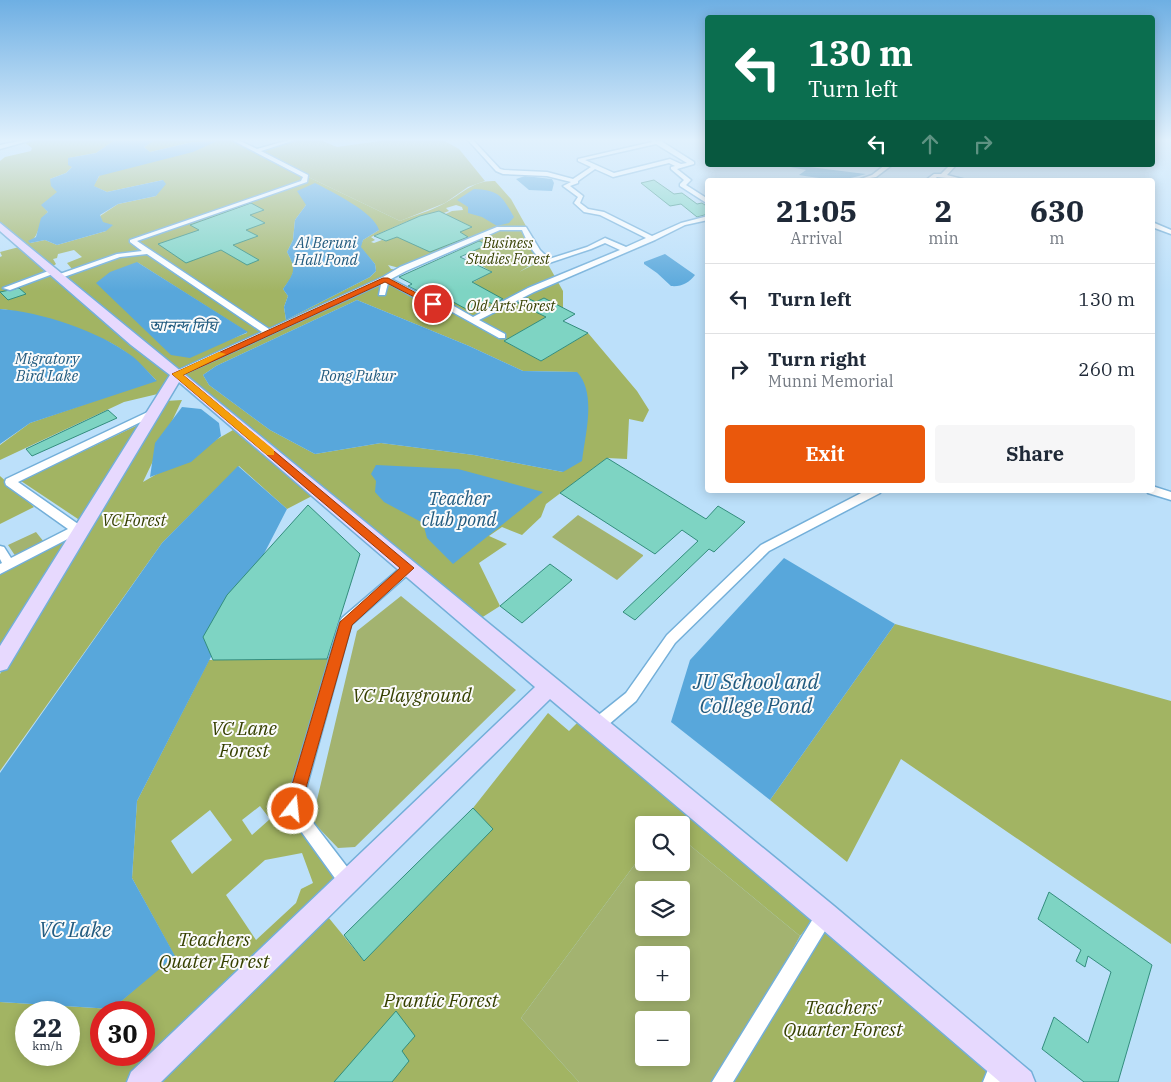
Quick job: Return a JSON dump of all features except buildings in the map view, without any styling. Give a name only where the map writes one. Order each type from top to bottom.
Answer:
[{"type":"street","points":[[269,333],[132,241],[279,190]]},
{"type":"street","points":[[573,190],[581,196],[577,203],[586,211],[602,213],[653,239]]},
{"type":"street","points":[[690,190],[705,200]]},
{"type":"street","points":[[473,320],[531,290],[653,239],[683,224],[705,219]]},
{"type":"street","points":[[1155,225],[1171,232]]},
{"type":"street","points":[[0,226],[133,340],[177,374],[549,687],[826,915],[996,1073],[1021,1082]]},
{"type":"street","points":[[0,664],[81,526],[177,374],[386,279],[403,269],[498,228],[524,228],[531,242],[545,260],[589,248],[605,240],[626,250]]},
{"type":"street","points":[[7,288],[119,255],[148,252]]},
{"type":"street","points":[[382,293],[386,279]]},
{"type":"street","points":[[386,279],[433,304],[449,307],[502,336]]},
{"type":"street","points":[[81,526],[10,482],[154,412]]},
{"type":"street","points":[[1155,491],[1171,496]]},
{"type":"street","points":[[596,726],[631,697],[671,639],[766,548],[872,493]]},
{"type":"street","points":[[0,550],[4,566],[81,526]]},
{"type":"street","points":[[348,882],[293,809],[346,622],[408,568]]},
{"type":"street","points":[[141,1082],[549,687]]},
{"type":"street","points":[[722,1082],[826,915]]},
{"type":"green space","points":[[0,190],[57,190],[58,192],[42,205],[48,212],[36,236],[30,243],[45,240],[57,245],[106,231],[100,216],[118,204],[156,196],[158,190],[336,190],[400,221],[440,206],[464,190],[503,190],[511,199],[526,226],[516,227],[524,228],[541,259],[519,272],[545,259],[563,291],[563,308],[504,341],[541,361],[588,333],[637,391],[649,410],[643,422],[629,419],[627,459],[607,458],[546,504],[541,517],[522,535],[502,527],[489,536],[507,544],[479,563],[500,606],[478,620],[177,374],[166,392],[124,402],[0,460],[0,445],[30,423],[156,380],[129,354],[108,341],[60,324],[0,309],[0,257],[2,256],[0,252],[19,247],[58,276],[119,255],[147,252],[132,241],[210,214],[129,241],[142,252],[116,255],[72,269],[67,263],[82,257],[74,250],[58,254],[57,258],[53,259],[56,264],[52,267],[0,225]],"holes":[[[306,205],[379,230],[363,240],[360,247],[375,264],[376,271],[370,277],[286,320],[284,307],[288,296],[283,289],[293,271],[287,252],[293,240],[295,220]],[[456,205],[462,207],[463,210],[452,211],[392,239],[371,242],[375,240],[371,237],[408,221],[411,222],[419,216],[441,214],[449,211],[446,208]],[[486,245],[468,254],[465,258],[470,256],[486,263],[482,266],[492,272],[433,304],[386,279],[401,270],[391,269],[388,265],[403,269],[454,247],[460,250]],[[137,262],[247,332],[231,339]],[[357,300],[469,346],[523,371],[577,372],[563,472],[474,455],[381,443],[315,454],[270,430],[209,385],[203,375],[216,366]]]},
{"type":"green space","points":[[336,190],[463,190],[445,203],[400,221]]},
{"type":"green space","name":"VC Forest","points":[[182,400],[143,482],[233,430],[312,496],[287,509],[239,466],[162,543],[0,771],[0,674],[165,401]]},
{"type":"green space","points":[[140,424],[81,521],[21,481]]},
{"type":"green space","points":[[0,476],[34,507],[0,524]]},
{"type":"green space","points":[[578,515],[643,556],[617,580],[552,537]]},
{"type":"green space","points":[[86,524],[0,663],[0,569]]},
{"type":"green space","points":[[36,532],[44,542],[16,557],[8,545]]},
{"type":"green space","name":"VC Playground","points":[[401,596],[516,690],[355,847],[338,848],[312,821],[357,631]]},
{"type":"green space","points":[[895,624],[1171,701],[1171,944],[901,759],[847,862],[770,800]]},
{"type":"green space","points":[[335,659],[293,809],[344,876],[155,1061],[155,1001],[121,1001],[174,955],[132,878],[137,801],[209,660]],"holes":[[[260,806],[270,819],[252,835],[242,820]],[[210,810],[232,840],[192,874],[171,841]],[[302,853],[313,883],[301,889],[296,903],[256,940],[226,895],[265,860]]]},
{"type":"green space","name":"Prantic Forest","points":[[548,713],[569,731],[581,719],[818,913],[800,936],[690,845],[690,816],[635,816],[635,864],[521,1018],[579,1082],[155,1082],[324,912],[364,961],[492,829],[473,808]]},
{"type":"green space","points":[[690,845],[800,936],[720,1082],[579,1082],[521,1018],[635,864],[635,871],[690,871]]},
{"type":"green space","name":"Teachers' Quarter Forest","points":[[827,918],[995,1064],[988,1082],[730,1082]]},
{"type":"green space","points":[[0,1002],[15,1003],[15,1066],[80,1066],[80,1007],[90,1008],[90,1066],[149,1066],[133,1082],[0,1082]]},
{"type":"water","points":[[55,190],[107,192],[161,190],[156,196],[118,204],[100,215],[103,222],[113,225],[106,231],[57,245],[45,240],[30,243],[28,241],[36,237],[41,218],[48,212],[41,205],[57,192]]},
{"type":"water","name":"Al Beruni Hall Pond","points":[[329,190],[352,203],[376,223],[379,230],[363,240],[361,247],[375,264],[376,271],[370,277],[286,320],[284,307],[288,296],[283,289],[293,271],[287,252],[293,240],[295,220],[306,205],[297,191]]},
{"type":"water","points":[[472,190],[489,191],[503,199],[514,217],[509,223],[497,226],[482,217],[468,213],[468,207],[457,200]]},
{"type":"water","points":[[665,254],[695,275],[684,284],[671,286],[644,264],[644,262]]},
{"type":"water","name":"আনন্দ দিঘি","points":[[137,262],[248,332],[190,358],[171,355],[96,283],[110,272]]},
{"type":"water","name":"Rong Pukur","points":[[357,300],[469,346],[523,371],[577,372],[587,391],[588,403],[582,461],[563,472],[474,455],[381,443],[315,454],[270,430],[209,385],[203,375],[216,366]]},
{"type":"water","name":"Migratory Bird Lake","points":[[0,309],[33,314],[87,331],[119,347],[132,356],[157,381],[30,423],[0,444]]},
{"type":"water","points":[[182,407],[201,409],[219,423],[221,436],[191,462],[150,477],[155,443]]},
{"type":"water","name":"Teacher club pond","points":[[376,465],[458,469],[543,492],[453,564],[427,538],[423,523],[384,502],[375,492],[376,481],[371,474]]},
{"type":"water","name":"VC Lake","points":[[238,466],[287,509],[137,801],[132,878],[175,956],[122,1001],[90,1001],[90,1008],[80,1007],[80,1001],[0,1002],[0,773],[162,543]]},
{"type":"water","name":"JU School and College Pond","points":[[784,558],[895,624],[770,800],[671,722],[690,660]]},
{"type":"slow traffic","points":[[222,354],[177,374],[271,453]]},
{"type":"route","points":[[293,809],[346,622],[408,568],[177,374],[386,279],[433,304]]},
{"type":"park label","name":"Business Studies Forest","points":[[508,252]]},
{"type":"park label","name":"Old Arts Forest","points":[[511,306]]},
{"type":"park label","name":"VC Lane Forest","points":[[244,739]]},
{"type":"park label","name":"Teachers Quater Forest","points":[[214,950]]}]
